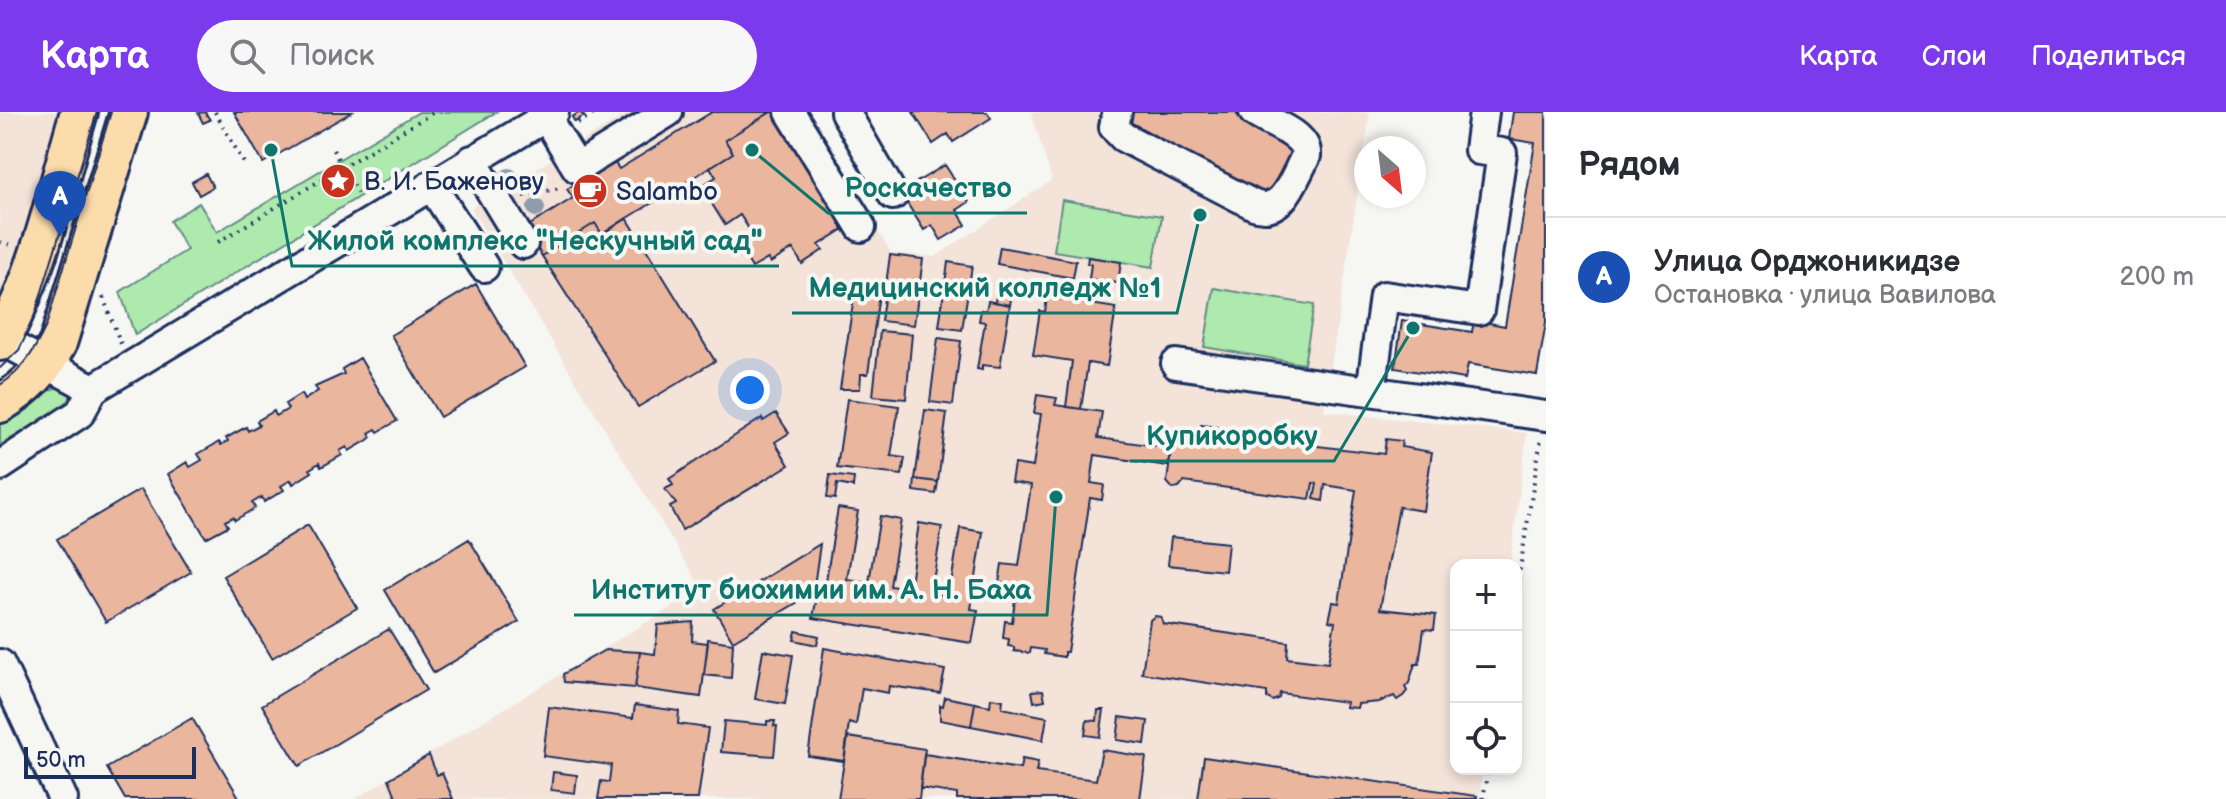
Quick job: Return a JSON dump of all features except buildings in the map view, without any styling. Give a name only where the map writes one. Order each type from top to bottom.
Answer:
[{"type":"main road","points":[[1,341],[9,298],[33,265],[79,112]]},
{"type":"main road","points":[[0,404],[21,391],[47,364],[58,343],[129,112]]},
{"type":"street","points":[[0,466],[80,413],[93,389],[548,114],[577,168],[668,112]]},
{"type":"street","points":[[790,112],[861,227]]},
{"type":"street","points":[[845,112],[893,195]]},
{"type":"street","points":[[1117,112],[1114,127],[1123,137],[1254,205],[1269,208],[1282,200],[1306,156],[1306,148],[1300,138],[1254,112]]},
{"type":"street","points":[[1371,391],[1384,296],[1479,310],[1502,153],[1479,150],[1484,112]]},
{"type":"street","points":[[472,160],[523,244]]},
{"type":"street","points":[[431,185],[484,267]]},
{"type":"street","points":[[1,341],[93,389]]},
{"type":"street","points":[[1176,364],[1545,416]]},
{"type":"street","points":[[0,664],[63,799]]},
{"type":"path","points":[[215,112],[245,165]]},
{"type":"path","points":[[218,242],[434,112]]},
{"type":"path","points":[[333,150],[360,198]]},
{"type":"path","points":[[524,196],[561,188]]},
{"type":"path","points":[[220,231],[224,237]]},
{"type":"path","points":[[0,242],[11,245]]},
{"type":"path","points":[[98,285],[122,345],[130,342]]},
{"type":"path","points":[[1522,559],[1545,416]]},
{"type":"path","points":[[1483,799],[1487,775]]},
{"type":"shaded area","points":[[0,112],[63,112],[0,312]]},
{"type":"shaded area","points":[[630,112],[807,112],[891,253],[935,257],[1052,180],[1031,112],[1370,112],[1366,136],[1354,136],[1355,208],[1324,411],[1527,433],[1511,559],[1450,559],[1450,775],[1482,775],[1479,799],[355,799],[702,589],[471,208]]},
{"type":"green space","points":[[419,112],[496,112],[135,335],[120,292],[187,250],[170,221],[199,203],[217,232]]},
{"type":"green space","points":[[1062,200],[1162,216],[1153,267],[1054,251]]},
{"type":"green space","points":[[1214,288],[1314,305],[1304,364],[1204,347]]},
{"type":"green space","points":[[60,385],[70,392],[71,404],[0,445],[0,420]]},
{"type":"tram line","points":[[0,368],[19,350],[33,321],[97,112]]},
{"type":"tram line","points":[[0,385],[28,359],[46,326],[111,112]]},
{"type":"place","name":"Жилой комплекс \"Нескучный сад\"","points":[[271,150]]},
{"type":"place","name":"Роскачество","points":[[752,150]]},
{"type":"place","name":"В. И. Баженову","points":[[338,181]]},
{"type":"place","name":"Salambo","points":[[590,191]]},
{"type":"place","name":"Медицинский колледж №1","points":[[1200,215]]},
{"type":"place","name":"Улица Орджоникидзе","points":[[60,237]]},
{"type":"place","name":"Купикоробку","points":[[1413,328]]},
{"type":"place","name":"Институт биохимии им. А. Н. Баха","points":[[1056,497]]}]
